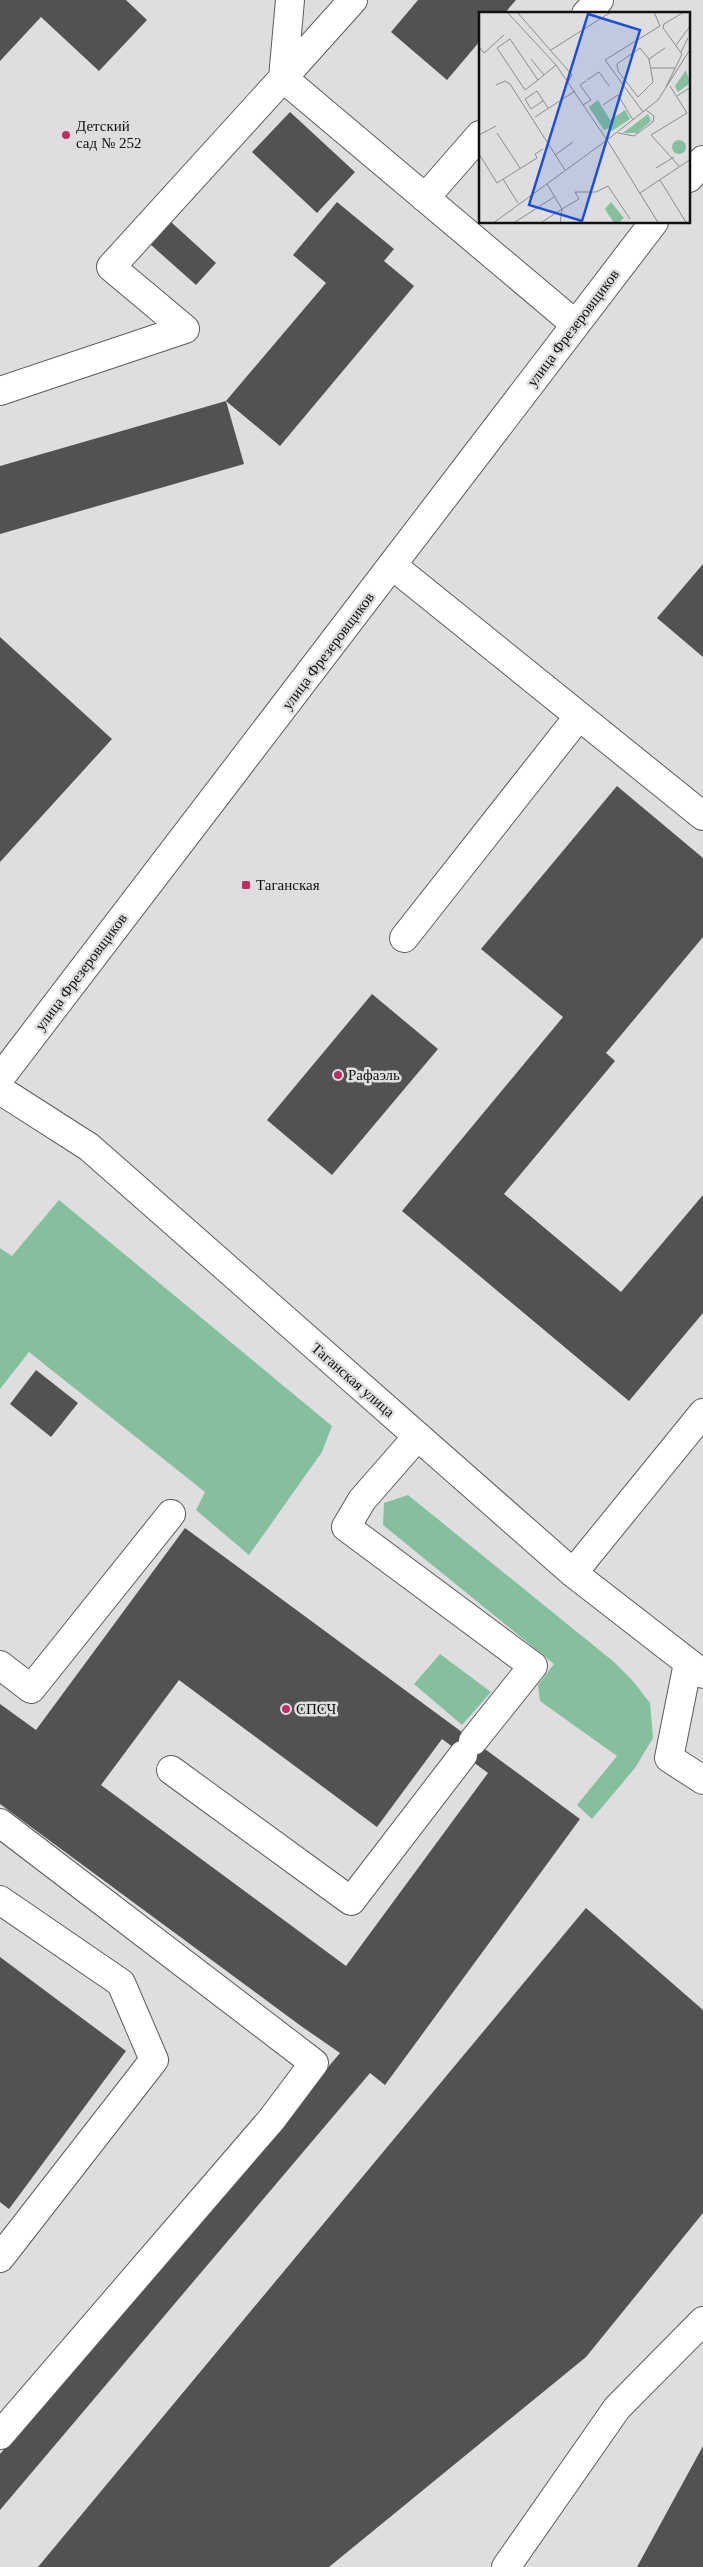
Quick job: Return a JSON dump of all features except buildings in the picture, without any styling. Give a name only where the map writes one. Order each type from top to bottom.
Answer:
[{"type":"main road","points":[[283,78],[290,0]]},
{"type":"main road","points":[[0,391],[185,329],[111,267],[353,0]]},
{"type":"main road","points":[[588,12],[598,0]]},
{"type":"main road","points":[[283,78],[575,324]]},
{"type":"main road","points":[[425,198],[479,136]]},
{"type":"main road","points":[[690,177],[703,160]]},
{"type":"main road","name":"улица Фрезеровщиков","points":[[0,1078],[652,224]]},
{"type":"main road","points":[[393,566],[703,816]]},
{"type":"main road","points":[[404,938],[579,716]]},
{"type":"main road","name":"Таганская улица","points":[[0,1090],[89,1147],[573,1573],[695,1669]]},
{"type":"main road","points":[[573,1573],[703,1413]]},
{"type":"main road","points":[[171,1770],[350,1901],[533,1666],[346,1527],[362,1500],[417,1437]]},
{"type":"main road","points":[[0,1665],[31,1689],[171,1514]]},
{"type":"main road","points":[[695,1669],[669,1758],[703,1780]]},
{"type":"main road","points":[[0,1823],[314,2063],[272,2118],[0,2435]]},
{"type":"main road","points":[[0,1900],[121,1982],[154,2060],[0,2258]]},
{"type":"main road","points":[[506,2567],[617,2408],[703,2321]]},
{"type":"green space","points":[[59,1200],[332,1426],[322,1452],[249,1555],[196,1510],[205,1492],[29,1352],[0,1389],[0,1248],[12,1256]]},
{"type":"green space","points":[[408,1495],[614,1662],[632,1680],[650,1703],[653,1738],[635,1768],[592,1819],[577,1805],[617,1756],[540,1701],[538,1685],[554,1664],[383,1525],[384,1503]]},
{"type":"green space","points":[[440,1654],[491,1692],[462,1725],[414,1684]]},
{"type":"place","name":"Детский сад № 252","points":[[66,135]]},
{"type":"place","name":"Таганская","points":[[246,885]]},
{"type":"place","name":"Рафаэль","points":[[338,1075]]},
{"type":"place","name":"СПСЧ","points":[[286,1709]]}]
